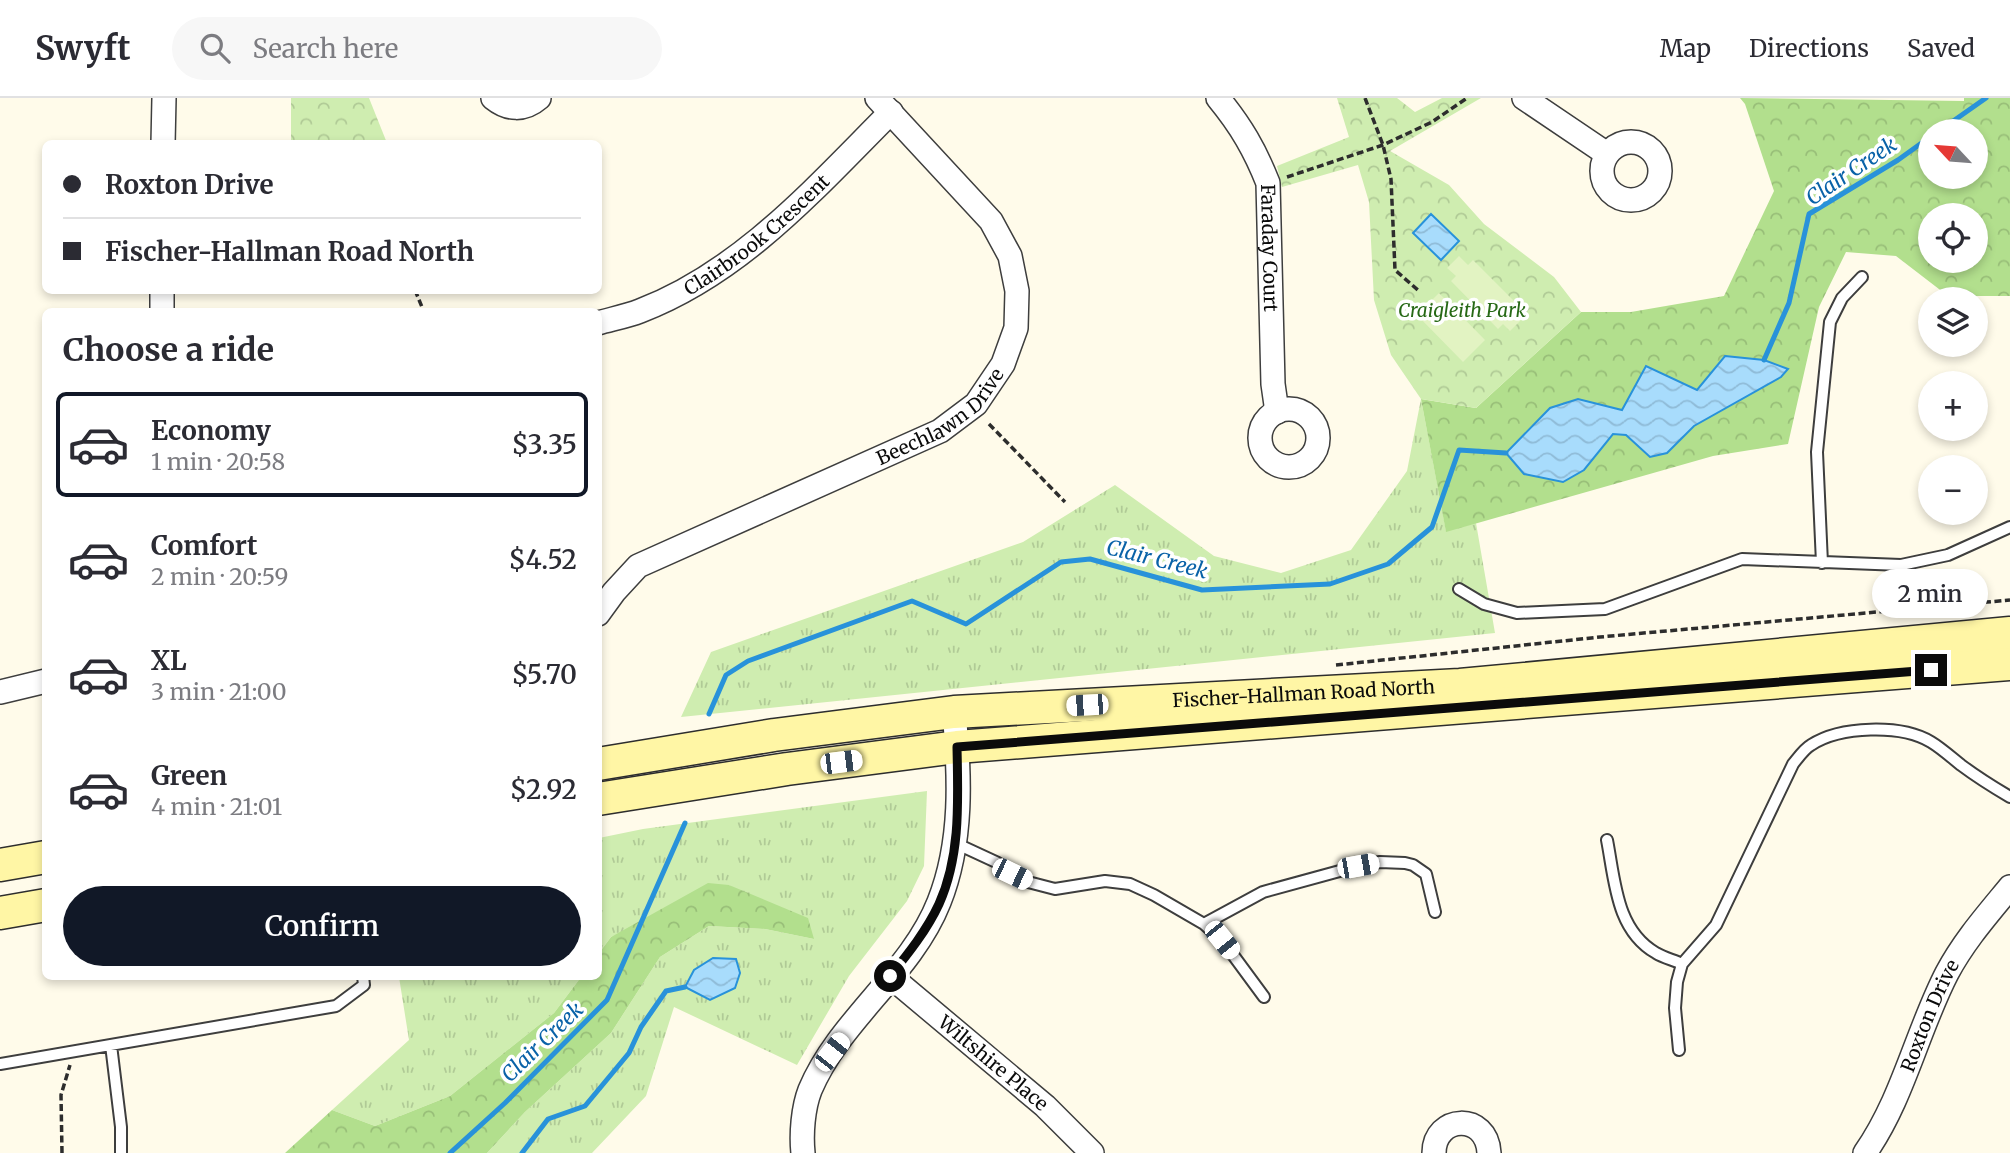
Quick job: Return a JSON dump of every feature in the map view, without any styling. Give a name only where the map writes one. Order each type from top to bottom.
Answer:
[{"type":"main road","name":"Fischer-Hallman Road North","points":[[602,763],[775,735],[954,712],[1460,685],[2010,633]]},
{"type":"main road","name":"Fischer-Hallman Road North","points":[[602,798],[787,769],[957,747],[2010,664]]},
{"type":"main road","points":[[0,865],[42,858]]},
{"type":"main road","points":[[0,913],[42,906]]},
{"type":"street","points":[[163,140],[164,98]]},
{"type":"street","points":[[494,98],[502,105],[518,108],[531,105],[539,98]]},
{"type":"street","name":"Faraday Court","points":[[1218,98],[1241,125],[1268,183],[1273,384],[1277,412]]},
{"type":"street","points":[[1524,98],[1607,155]]},
{"type":"street","name":"Clairbrook Crescent","points":[[602,322],[639,312],[685,290],[724,266],[825,180],[884,105]]},
{"type":"street","name":"Beechlawn Drive","points":[[602,608],[638,566],[940,431],[976,404],[1003,364],[1016,328],[1017,291],[1010,256],[991,221],[884,105]]},
{"type":"street","points":[[0,692],[42,682]]},
{"type":"street","points":[[803,1153],[802,1138],[809,1091],[832,1052],[917,943],[939,904],[955,843],[958,805],[954,712]]},
{"type":"street","name":"Roxton Drive","points":[[1865,1153],[1887,1114],[1951,966],[1962,947],[2010,887]]},
{"type":"street","name":"Wiltshire Place","points":[[890,976],[1045,1106],[1092,1153]]},
{"type":"street","points":[[1434,1153],[1440,1134],[1447,1127],[1459,1123],[1475,1126],[1482,1132],[1489,1145],[1489,1153]]},
{"type":"lane","points":[[1822,563],[1817,452],[1830,322],[1842,298],[1862,277]]},
{"type":"lane","points":[[1459,589],[1484,604],[1517,613],[1605,609],[1742,559],[1901,565],[1948,555],[2010,527]]},
{"type":"lane","points":[[1679,1051],[1675,1008],[1676,982],[1682,964],[1716,925],[1793,764],[1810,745],[1830,736],[1865,730],[1899,731],[1932,742],[1981,780],[2010,797]]},
{"type":"lane","points":[[1607,840],[1621,914],[1637,937],[1656,953],[1682,964]]},
{"type":"lane","points":[[955,843],[996,862],[1028,882],[1055,889],[1105,881],[1130,884],[1154,895],[1204,924],[1222,940],[1264,996]]},
{"type":"lane","points":[[1204,924],[1263,892],[1380,862],[1405,863],[1426,874],[1435,912]]},
{"type":"lane","points":[[0,1065],[337,1006],[364,985],[363,980]]},
{"type":"lane","points":[[111,1045],[121,1127],[121,1153]]},
{"type":"path","points":[[1365,98],[1384,145],[1391,179],[1395,271],[1419,291]]},
{"type":"path","points":[[1268,183],[1384,145],[1432,122],[1467,98]]},
{"type":"path","points":[[989,424],[1065,502]]},
{"type":"path","points":[[1329,666],[1600,637],[2010,600]]},
{"type":"path","points":[[62,1153],[61,1095],[74,1051]]},
{"type":"green space","points":[[291,98],[369,98],[386,140],[291,140]]},
{"type":"green space","name":"Craigleith Park","points":[[1337,98],[1397,98],[1415,112],[1442,98],[1481,98],[1390,151],[1449,185],[1484,224],[1554,277],[1581,312],[1476,408],[1421,399],[1391,355],[1374,300],[1369,202],[1358,165],[1282,187],[1277,166],[1349,137]]},
{"type":"green space","points":[[1740,98],[1964,101],[1964,98],[2010,98],[2010,296],[1988,296],[1988,287],[1936,287],[1918,273],[1988,273],[1988,203],[1918,203],[1918,273],[1896,256],[1846,252],[1819,307],[1788,444],[1713,456],[1446,532],[1421,399],[1476,408],[1581,312],[1631,312],[1724,296],[1774,191],[1745,104]],"holes":[[[1781,377],[1694,426],[1667,453],[1650,457],[1626,435],[1613,434],[1578,399],[1622,410],[1697,390]]]},
{"type":"green space","points":[[1459,256],[1468,265],[1473,260],[1520,307],[1515,312],[1522,319],[1510,331],[1503,324],[1498,329],[1451,281],[1456,276],[1447,268]]},
{"type":"green space","points":[[1439,293],[1485,340],[1463,362],[1417,315]]},
{"type":"green space","points":[[1421,399],[1446,531],[1476,523],[1495,633],[681,717],[711,652],[1023,542],[1115,485],[1214,556],[1281,573],[1351,550],[1407,471]]},
{"type":"green space","points":[[927,791],[924,866],[907,901],[849,976],[797,1065],[674,1007],[646,1096],[592,1153],[487,1153],[525,1112],[611,1033],[660,957],[709,926],[765,929],[814,939],[729,885],[611,937],[602,949],[602,837],[643,829]]},
{"type":"green space","points":[[708,883],[729,885],[808,918],[814,939],[765,929],[709,926],[660,957],[611,1033],[525,1112],[487,1153],[285,1153],[332,1110],[375,1126],[450,1096],[554,1013],[579,980],[602,980],[602,949],[611,937]]},
{"type":"green space","points":[[399,980],[579,980],[554,1013],[450,1096],[375,1126],[332,1110],[409,1040]]},
{"type":"water","points":[[1431,214],[1459,241],[1441,260],[1413,233]]},
{"type":"water","points":[[1725,356],[1764,360],[1788,369],[1781,377],[1694,426],[1667,453],[1650,457],[1626,435],[1613,434],[1584,470],[1563,482],[1524,474],[1506,453],[1550,408],[1578,399],[1622,410],[1646,366],[1697,390]]},
{"type":"water","points":[[713,958],[736,959],[740,973],[735,988],[710,1000],[685,987],[694,970]]},
{"type":"waterway","name":"Clair Creek","points":[[1956,119],[1986,98]]},
{"type":"waterway","name":"Clair Creek","points":[[1764,360],[1789,303],[1809,214],[1918,146]]},
{"type":"waterway","name":"Clair Creek","points":[[709,714],[726,675],[748,661],[912,601],[966,624],[1061,562],[1090,559],[1202,590],[1330,584],[1388,564],[1432,527],[1459,450],[1506,453]]},
{"type":"waterway","name":"Clair Creek","points":[[450,1153],[505,1103],[607,1000],[685,823]]},
{"type":"waterway","points":[[522,1153],[548,1119],[585,1106],[629,1053],[641,1027],[666,991],[685,987]]},
{"type":"route","points":[[890,976],[917,943],[939,904],[950,868],[958,805],[957,747],[1931,670]]}]
